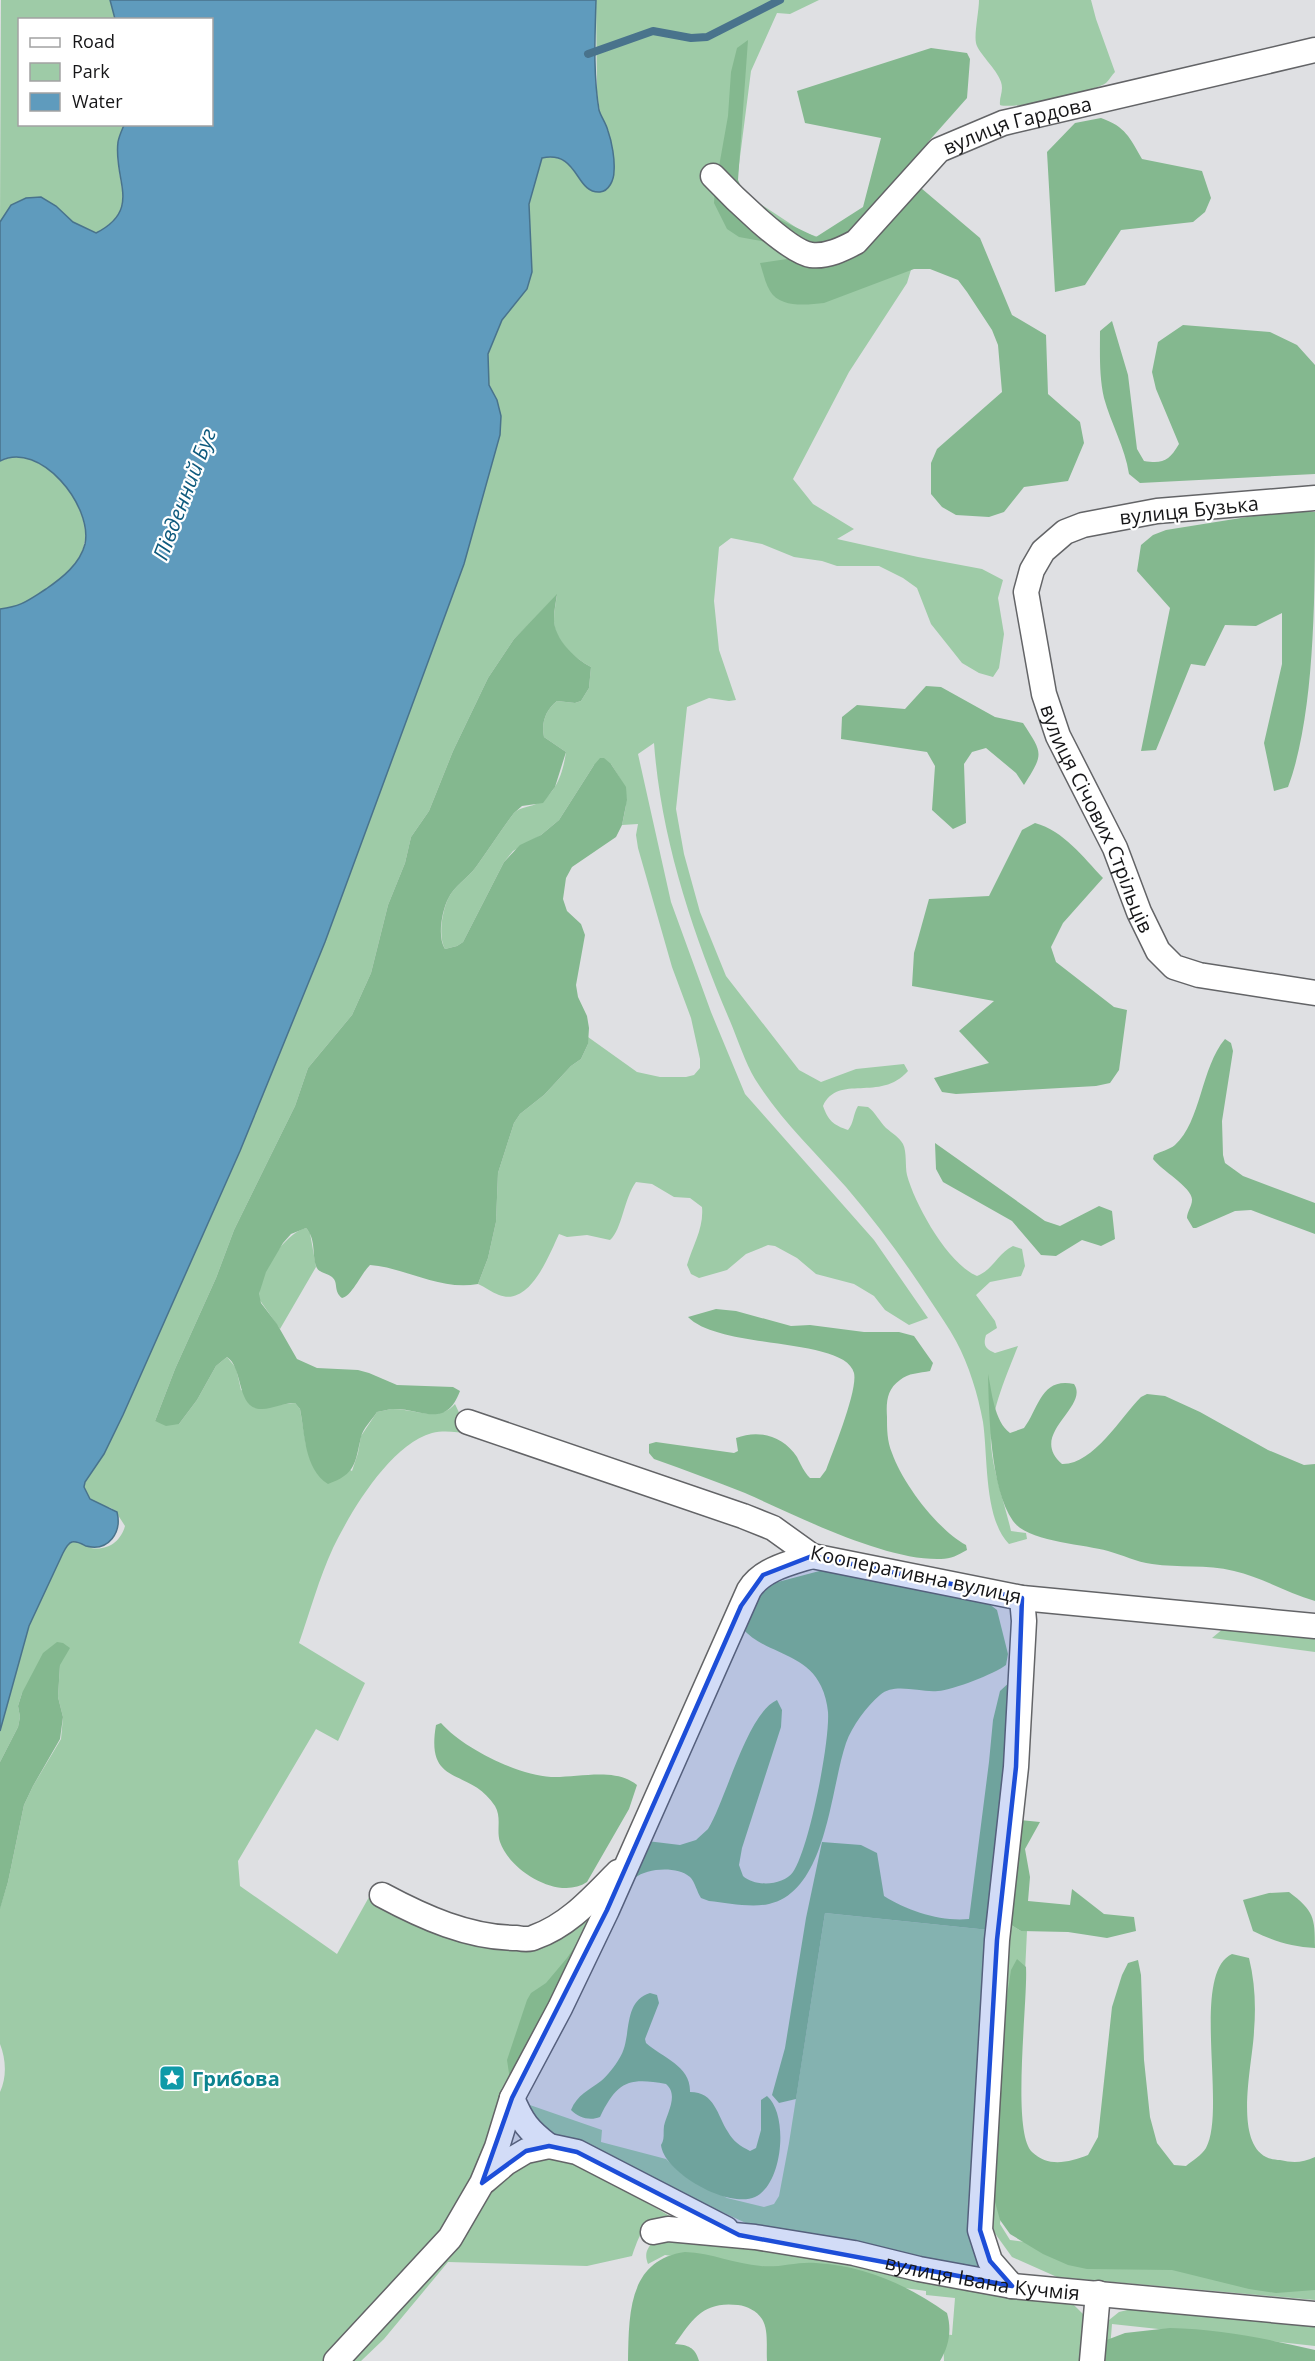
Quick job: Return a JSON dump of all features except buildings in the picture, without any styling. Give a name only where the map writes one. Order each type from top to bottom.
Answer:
[{"type":"street","name":"вулиця Гардова","points":[[713,176],[743,207],[794,247],[811,255],[839,252],[856,242],[939,150],[971,136],[1003,123],[1315,50]]},
{"type":"street","name":"вулиця Бузька","points":[[1065,532],[1107,519],[1157,511],[1315,498]]},
{"type":"street","name":"вулиця Січових Стрільців","points":[[1065,532],[1043,550],[1032,570],[1026,592],[1044,694],[1058,736],[1115,848],[1139,912],[1158,951],[1174,967],[1199,975],[1315,993]]},
{"type":"street","name":"Кооперативна вулиця","points":[[468,1422],[743,1516],[773,1528],[812,1556],[1022,1598],[1315,1626]]},
{"type":"street","points":[[336,2361],[450,2238],[482,2183],[512,2098],[560,2008],[628,1862],[749,1590],[763,1575],[812,1556]]},
{"type":"street","points":[[1012,2286],[990,2261],[981,2230],[997,1940],[1016,1767],[1024,1621],[1022,1598]]},
{"type":"street","points":[[382,1895],[441,1923],[473,1933],[532,1939],[555,1929],[577,1913],[628,1862]]},
{"type":"street","points":[[512,2098],[522,2121],[530,2132],[549,2146],[577,2152],[739,2235]]},
{"type":"street","points":[[482,2183],[506,2163],[526,2151],[549,2146]]},
{"type":"street","name":"вулиця Івана Кучмія","points":[[653,2232],[668,2229],[739,2235],[855,2253],[919,2269],[1012,2286],[1315,2314]]},
{"type":"street","points":[[1092,2361],[1098,2293]]},
{"type":"highlighted area","points":[[812,1556],[1022,1598],[1016,1767],[997,1940],[980,2230],[990,2261],[1012,2286],[739,2235],[577,2152],[549,2146],[526,2151],[482,2183],[512,2098],[607,1910],[741,1606],[763,1575]]},
{"type":"green space","points":[[1,0],[110,0],[115,18],[18,18],[18,126],[124,126],[118,140],[117,156],[122,204],[118,214],[110,224],[96,233],[73,222],[56,206],[11,205],[0,222]]},
{"type":"green space","points":[[596,0],[819,0],[790,14],[777,13],[751,71],[736,188],[803,232],[830,241],[920,240],[907,283],[849,372],[793,479],[813,504],[854,529],[837,539],[982,569],[1003,580],[998,598],[1004,634],[999,668],[993,677],[979,673],[962,663],[931,624],[917,588],[879,566],[837,566],[822,561],[794,557],[762,544],[731,538],[719,547],[714,601],[719,650],[736,700],[709,698],[687,707],[676,809],[684,854],[700,912],[726,976],[799,1070],[821,1082],[856,1069],[904,1064],[908,1071],[897,1080],[885,1085],[839,1091],[830,1096],[823,1106],[829,1118],[838,1126],[848,1130],[858,1106],[868,1107],[886,1128],[900,1139],[905,1151],[907,1175],[917,1202],[944,1247],[966,1269],[977,1276],[1013,1246],[1022,1249],[1025,1266],[1021,1276],[990,1282],[976,1295],[995,1321],[997,1328],[986,1335],[987,1348],[995,1353],[1018,1346],[996,1407],[991,1445],[1011,1531],[1026,1533],[1027,1539],[1009,1544],[995,1519],[988,1487],[981,1412],[969,1370],[953,1336],[880,1229],[846,1187],[775,1108],[748,1065],[716,988],[681,885],[664,815],[654,743],[638,754],[671,902],[711,1012],[745,1094],[874,1240],[928,1318],[909,1325],[885,1310],[874,1296],[854,1284],[816,1274],[797,1258],[775,1246],[768,1245],[746,1254],[727,1270],[699,1278],[691,1274],[687,1265],[700,1229],[702,1207],[690,1198],[674,1197],[652,1184],[636,1182],[617,1229],[610,1240],[587,1235],[567,1237],[559,1234],[537,1277],[529,1287],[510,1297],[499,1295],[478,1284],[488,1258],[496,1222],[498,1173],[514,1123],[520,1114],[544,1095],[571,1066],[581,1059],[588,1044],[588,1037],[637,1072],[660,1077],[686,1077],[694,1075],[700,1068],[691,1018],[672,967],[638,848],[636,835],[638,824],[622,825],[626,793],[611,764],[594,765],[559,820],[541,835],[513,851],[504,862],[463,942],[445,949],[443,944],[441,931],[443,917],[451,894],[476,867],[514,813],[536,804],[549,795],[563,768],[566,752],[544,737],[544,721],[547,712],[557,701],[575,703],[581,701],[589,688],[591,667],[566,648],[557,634],[554,619],[557,595],[514,639],[488,678],[453,751],[429,811],[411,837],[405,863],[388,905],[371,973],[352,1015],[308,1068],[295,1106],[234,1230],[155,1421],[179,1424],[197,1400],[216,1366],[227,1357],[236,1368],[241,1390],[277,1405],[295,1403],[300,1409],[306,1445],[352,1471],[361,1436],[377,1412],[399,1409],[433,1414],[449,1410],[455,1404],[469,1434],[446,1431],[432,1433],[416,1440],[401,1451],[361,1499],[333,1548],[299,1643],[365,1683],[338,1741],[316,1729],[238,1861],[240,1886],[337,1954],[373,1890],[501,1945],[607,1890],[490,2146],[449,2223],[331,2361],[0,2361],[0,2092],[5,2068],[0,2044],[0,1908],[8,1882],[24,1805],[61,1739],[63,1717],[58,1697],[60,1665],[22,1693],[18,1706],[20,1717],[18,1727],[0,1762],[0,1731],[29,1626],[66,1548],[75,1542],[91,1548],[103,1548],[117,1540],[125,1526],[111,1508],[97,1504],[90,1499],[84,1487],[85,1482],[104,1454],[123,1415],[240,1151],[325,942],[464,564],[500,435],[497,400],[489,385],[488,354],[502,320],[532,272],[529,204],[542,158],[560,159],[574,170],[581,180],[614,171],[608,132],[600,113],[597,92]]},
{"type":"green space","points":[[979,0],[1091,0],[1115,72],[1106,83],[1086,91],[1037,103],[1000,105],[1001,82],[976,43]]},
{"type":"green space","points":[[748,40],[738,180],[745,196],[755,208],[816,237],[863,207],[881,138],[805,123],[797,91],[931,48],[967,53],[970,59],[967,98],[928,142],[921,188],[980,238],[1012,315],[1046,335],[1048,394],[1080,422],[1084,443],[1068,481],[1024,487],[1004,512],[989,517],[956,515],[942,507],[931,494],[931,463],[937,449],[1002,392],[998,345],[992,330],[958,280],[930,269],[914,269],[824,303],[809,304],[787,303],[770,291],[760,263],[827,253],[739,237],[727,229],[714,203],[728,116],[731,72],[737,48]]},
{"type":"green space","points":[[1101,118],[1122,129],[1142,159],[1202,171],[1211,198],[1205,212],[1193,222],[1121,230],[1085,285],[1055,292],[1047,152],[1075,123]]},
{"type":"green space","points":[[1112,321],[1128,375],[1137,449],[1144,461],[1165,460],[1179,444],[1156,389],[1152,372],[1158,342],[1183,325],[1270,332],[1297,345],[1315,365],[1315,474],[1140,483],[1129,474],[1102,390],[1100,331]]},
{"type":"green space","points":[[19,455],[45,467],[65,485],[83,518],[84,545],[78,559],[64,576],[24,602],[0,609],[0,461]]},
{"type":"green space","points":[[1290,510],[1315,512],[1315,544],[1314,616],[1308,690],[1304,725],[1288,787],[1274,791],[1264,743],[1282,664],[1282,613],[1256,626],[1225,625],[1205,666],[1191,664],[1156,750],[1141,751],[1170,608],[1137,571],[1141,545],[1153,535],[1166,530]]},
{"type":"green space","points":[[557,594],[554,618],[557,633],[578,659],[591,667],[589,688],[581,701],[575,703],[557,701],[547,712],[543,726],[544,737],[566,752],[555,787],[543,803],[522,806],[514,813],[476,867],[454,890],[444,910],[441,938],[445,949],[463,942],[504,862],[520,845],[541,835],[559,820],[594,765],[600,758],[604,758],[611,764],[626,787],[627,800],[622,825],[616,837],[572,867],[566,878],[563,899],[567,911],[581,924],[585,935],[576,985],[578,997],[587,1016],[588,1044],[581,1059],[571,1066],[544,1095],[520,1114],[514,1123],[498,1173],[496,1222],[488,1258],[478,1284],[437,1282],[370,1265],[349,1293],[342,1298],[334,1279],[317,1268],[313,1241],[306,1228],[291,1234],[283,1243],[266,1272],[259,1294],[261,1303],[277,1324],[297,1359],[317,1368],[358,1370],[397,1385],[453,1387],[460,1391],[454,1403],[439,1414],[402,1409],[377,1412],[362,1434],[353,1466],[349,1472],[328,1484],[314,1469],[310,1460],[300,1409],[295,1403],[266,1409],[254,1408],[244,1396],[236,1370],[227,1357],[216,1366],[197,1400],[179,1424],[166,1426],[155,1421],[234,1230],[295,1106],[308,1068],[352,1015],[371,973],[388,905],[405,863],[411,837],[429,811],[453,751],[488,678],[514,639]]},
{"type":"green space","points":[[926,686],[941,687],[995,717],[1023,723],[1037,748],[1038,759],[1024,785],[1016,773],[986,748],[972,752],[964,764],[966,823],[953,829],[932,810],[935,766],[927,752],[841,739],[842,717],[857,705],[905,709]]},
{"type":"green space","points":[[1035,823],[1064,838],[1103,878],[1063,923],[1051,947],[1056,962],[1114,1007],[1127,1010],[1119,1070],[1110,1083],[1096,1086],[956,1094],[942,1092],[934,1078],[989,1063],[959,1031],[994,1001],[912,986],[914,953],[929,899],[989,896],[1022,830]]},
{"type":"green space","points":[[1225,1039],[1231,1043],[1233,1051],[1222,1121],[1225,1163],[1243,1176],[1315,1203],[1315,1234],[1251,1210],[1235,1211],[1193,1228],[1187,1218],[1192,1202],[1191,1195],[1153,1159],[1154,1155],[1175,1145],[1184,1135],[1196,1109],[1211,1064]]},
{"type":"green space","points":[[935,1143],[1045,1221],[1060,1226],[1099,1206],[1112,1211],[1115,1239],[1101,1246],[1082,1240],[1056,1256],[1041,1255],[1012,1221],[943,1182],[936,1169]]},
{"type":"green space","points":[[306,1228],[310,1233],[316,1267],[280,1329],[259,1299],[260,1289],[267,1268],[281,1247],[289,1238]]},
{"type":"green space","points":[[716,1309],[736,1311],[791,1326],[810,1325],[864,1332],[899,1332],[914,1336],[933,1363],[930,1371],[907,1376],[892,1387],[887,1406],[889,1444],[897,1465],[913,1492],[944,1529],[966,1545],[967,1550],[941,1559],[894,1553],[815,1525],[745,1493],[654,1459],[649,1453],[649,1444],[656,1442],[734,1453],[738,1451],[736,1438],[753,1434],[770,1436],[785,1444],[797,1457],[810,1478],[820,1478],[826,1470],[849,1406],[854,1373],[846,1362],[829,1354],[726,1335],[704,1327],[688,1317]]},
{"type":"green space","points":[[988,1374],[997,1414],[1010,1433],[1024,1428],[1042,1396],[1054,1385],[1074,1384],[1077,1393],[1074,1402],[1051,1442],[1053,1453],[1062,1464],[1085,1457],[1095,1449],[1141,1397],[1147,1394],[1165,1396],[1200,1412],[1268,1450],[1304,1465],[1315,1464],[1315,1601],[1234,1571],[1146,1563],[1108,1551],[1043,1538],[1020,1528],[1005,1507],[995,1470],[990,1429]]},
{"type":"green space","points":[[827,1569],[983,1599],[997,1610],[1008,1654],[1006,1665],[983,1677],[945,1690],[893,1689],[886,1691],[870,1705],[856,1723],[846,1743],[830,1811],[815,1860],[803,1880],[788,1895],[769,1904],[731,1904],[701,1898],[690,1877],[678,1871],[654,1870],[635,1878],[510,2080],[507,2060],[531,1993],[546,1983],[567,1958],[647,1841],[680,1845],[696,1840],[708,1829],[756,1722],[766,1708],[777,1700],[782,1710],[781,1727],[742,1848],[739,1865],[743,1876],[748,1880],[761,1883],[783,1880],[793,1872],[806,1842],[826,1746],[828,1712],[824,1692],[814,1675],[805,1666],[751,1637],[742,1628],[745,1603],[774,1583]]},
{"type":"green space","points":[[1224,1628],[1315,1636],[1315,1652],[1212,1638]]},
{"type":"green space","points":[[57,1642],[70,1648],[60,1665],[58,1697],[63,1717],[60,1739],[24,1805],[0,1909],[0,1762],[18,1727],[20,1717],[18,1706],[22,1693],[43,1653]]},
{"type":"green space","points":[[1012,1680],[1008,1771],[989,1930],[825,1913],[796,2099],[779,2103],[772,2095],[785,2048],[806,1918],[822,1842],[861,1845],[877,1853],[884,1896],[893,1901],[914,1911],[936,1917],[969,1919],[993,1720],[1000,1691]]},
{"type":"green space","points":[[441,1723],[463,1742],[507,1766],[551,1777],[618,1776],[637,1785],[629,1809],[587,1882],[576,1887],[563,1888],[550,1885],[537,1880],[514,1863],[505,1853],[500,1842],[495,1806],[473,1785],[443,1768],[437,1759],[434,1745],[436,1725]]},
{"type":"green space","points":[[1020,1820],[1040,1822],[1025,1849],[1030,1877],[1028,1901],[1070,1905],[1072,1889],[1104,1914],[1134,1917],[1136,1931],[1107,1938],[1068,1932],[1021,1931],[1008,1923]]},
{"type":"green space","points":[[1289,1892],[1304,1904],[1311,1915],[1315,1948],[1283,1943],[1253,1931],[1243,1900],[1269,1893]]},
{"type":"green space","points":[[825,1913],[989,1930],[979,2030],[975,2188],[986,2270],[761,2230],[577,2145],[547,2139],[524,2103],[602,2130],[601,2142],[666,2159],[682,2174],[727,2198],[764,2207],[774,2204],[779,2196],[789,2143]]},
{"type":"green space","points":[[1008,1923],[1021,1931],[1027,1931],[1018,2117],[1005,2175],[1000,2224],[1010,2240],[1277,2276],[1315,2284],[1315,2300],[1057,2277],[1012,2257],[989,2225]]},
{"type":"green space","points":[[1232,1954],[1249,1958],[1254,1985],[1255,2022],[1247,2099],[1250,2134],[1256,2148],[1266,2157],[1298,2162],[1315,2157],[1315,2290],[1276,2293],[1249,2289],[1172,2270],[1087,2269],[1068,2265],[1043,2254],[1010,2234],[1000,2220],[992,2191],[1005,2010],[1011,1970],[1017,1959],[1026,1967],[1021,2094],[1022,2119],[1026,2140],[1032,2152],[1052,2162],[1074,2160],[1088,2155],[1098,2137],[1112,2007],[1128,1963],[1138,1960],[1141,1975],[1144,2060],[1150,2117],[1157,2143],[1174,2165],[1186,2166],[1204,2151],[1211,2130],[1213,1987],[1220,1966]]},
{"type":"green space","points":[[650,1993],[657,1995],[659,2003],[645,2039],[646,2043],[681,2069],[686,2075],[690,2092],[698,2093],[710,2100],[735,2141],[750,2151],[756,2148],[761,2130],[761,2100],[767,2096],[774,2105],[780,2133],[777,2164],[764,2190],[755,2197],[730,2198],[715,2193],[699,2186],[673,2167],[661,2145],[672,2099],[670,2088],[666,2084],[642,2081],[625,2085],[612,2096],[600,2117],[585,2118],[571,2110],[580,2097],[603,2079],[615,2065],[626,2042],[631,2013],[635,2004]]},
{"type":"green space","points":[[532,2155],[571,2158],[673,2218],[645,2229],[632,2256],[587,2266],[448,2262],[384,2339],[361,2361],[346,2361],[490,2188]]},
{"type":"green space","points":[[723,2240],[1072,2303],[1085,2316],[1086,2361],[944,2361],[943,2334],[952,2335],[955,2298],[926,2295],[926,2291],[665,2255],[648,2264],[646,2257],[654,2241]]},
{"type":"green space","points":[[685,2252],[761,2266],[809,2263],[834,2265],[852,2268],[885,2279],[917,2294],[947,2313],[949,2338],[946,2350],[940,2361],[767,2361],[766,2334],[762,2319],[748,2308],[726,2304],[700,2313],[675,2344],[690,2348],[699,2361],[628,2361],[631,2308],[642,2278],[652,2266],[666,2257]]},
{"type":"green space","points":[[1140,2307],[1315,2325],[1315,2346],[1112,2324],[1109,2361],[1097,2355],[1104,2324],[1119,2312]]},
{"type":"green space","points":[[1170,2328],[1225,2332],[1315,2350],[1315,2361],[1092,2361],[1104,2341],[1125,2333]]},
{"type":"water","name":"Південний Буг","points":[[110,0],[596,0],[597,96],[599,110],[611,140],[614,171],[612,181],[606,190],[592,191],[563,160],[554,157],[542,158],[529,204],[532,272],[527,289],[502,320],[488,354],[489,385],[497,400],[501,416],[500,435],[464,564],[325,942],[240,1151],[123,1415],[104,1454],[85,1482],[84,1487],[90,1499],[117,1512],[118,1527],[112,1539],[101,1546],[86,1546],[72,1542],[66,1548],[29,1626],[0,1731],[0,609],[24,602],[64,575],[83,551],[85,529],[81,512],[72,496],[47,468],[31,460],[15,457],[0,461],[0,222],[11,205],[26,198],[41,197],[56,206],[73,222],[96,233],[110,224],[119,214],[122,204],[118,140],[124,126],[213,126],[213,18],[115,18]]},
{"type":"waterway","points":[[588,54],[653,31],[691,38],[707,37],[780,0]]},
{"type":"place","name":"Грибова","points":[[172,2078]]}]
